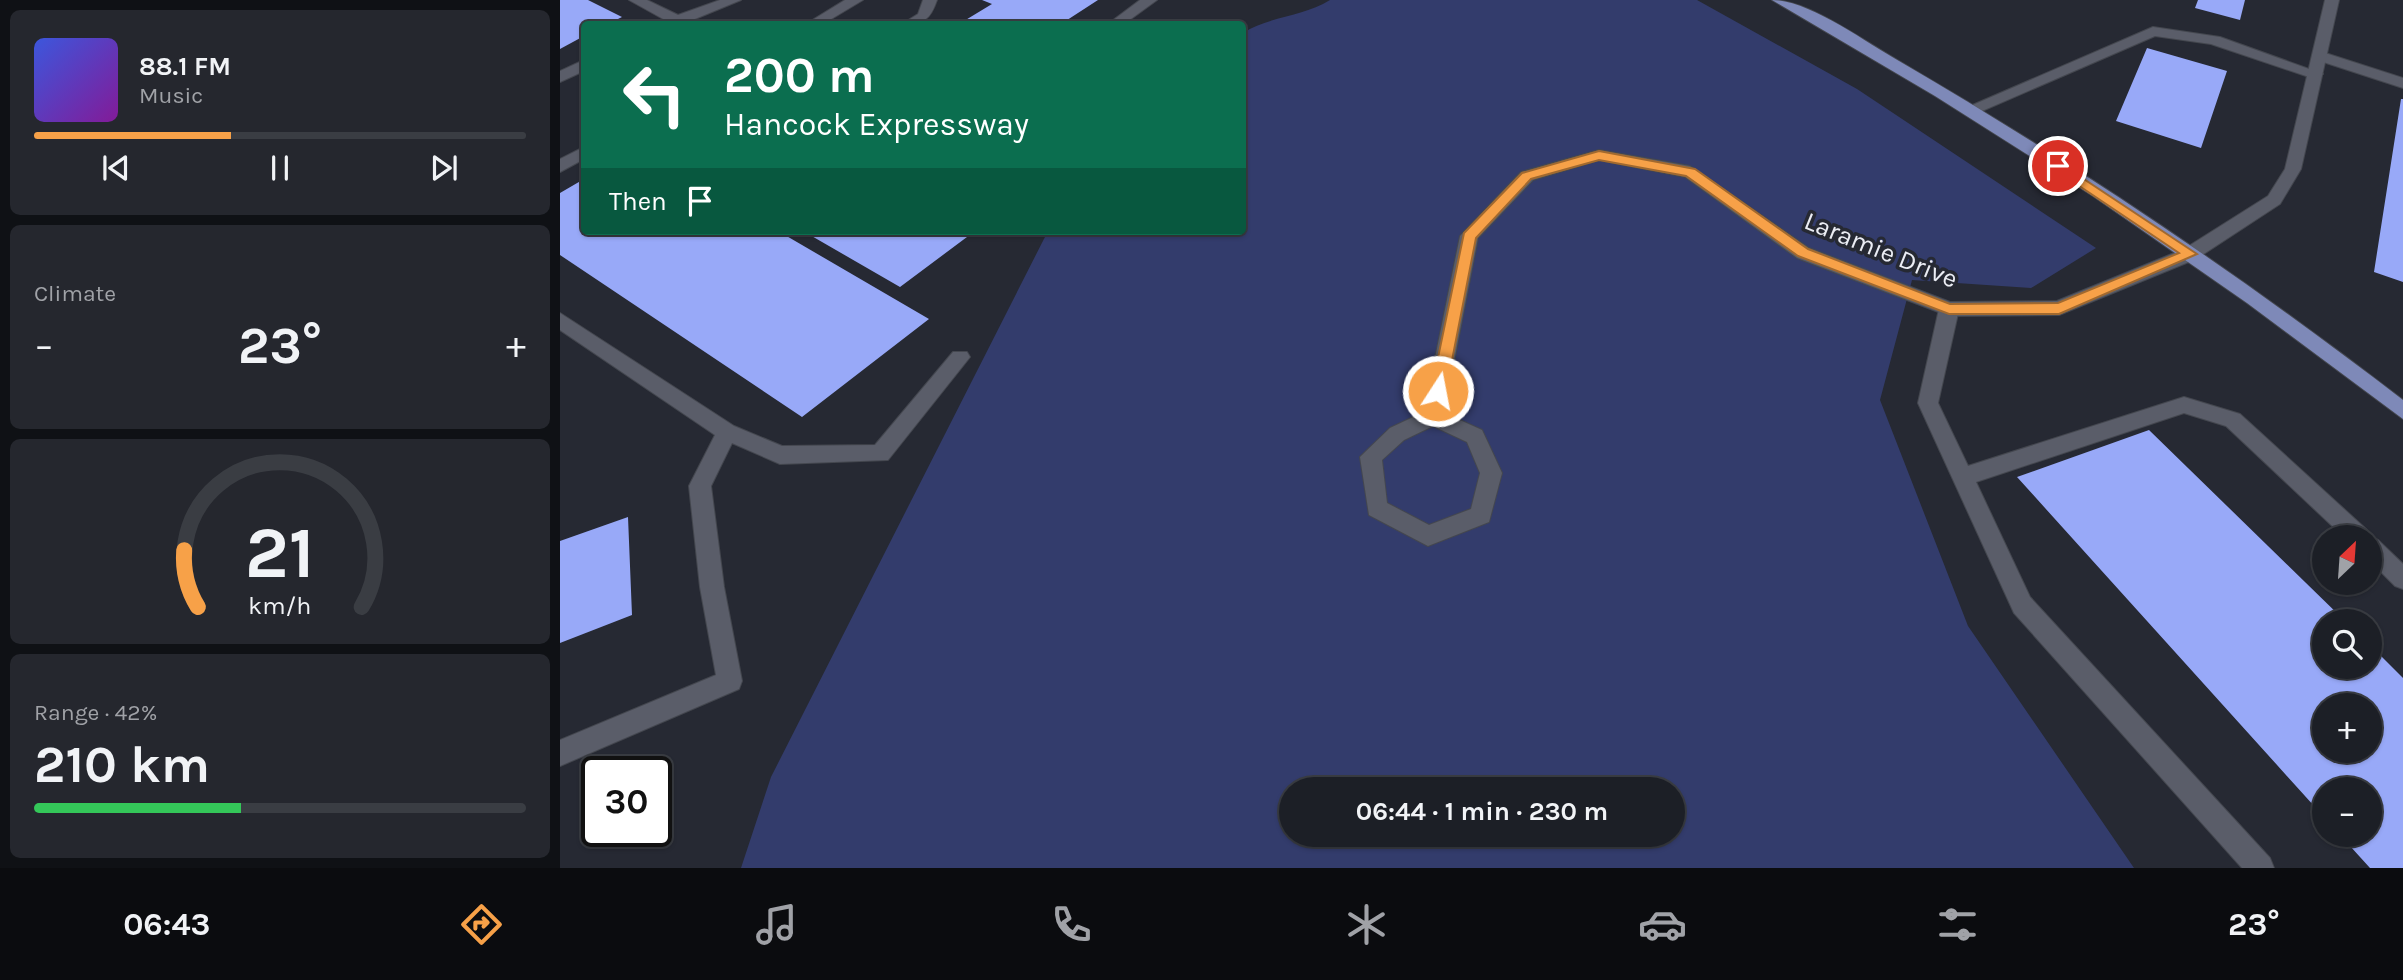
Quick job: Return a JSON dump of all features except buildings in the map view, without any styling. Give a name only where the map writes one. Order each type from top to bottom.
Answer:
[{"type":"main road","points":[[1779,0],[1886,58],[2190,254],[2403,411]]},
{"type":"street","points":[[636,0],[673,21]]},
{"type":"street","points":[[682,21],[734,0]]},
{"type":"street","points":[[818,21],[856,0]]},
{"type":"street","points":[[915,21],[924,16],[930,0]]},
{"type":"street","points":[[1119,21],[1150,0]]},
{"type":"street","name":"Laramie Drive","points":[[1433,416],[1469,236],[1527,176],[1599,155],[1690,172],[1803,253],[1949,309],[2059,308],[2190,254],[2274,200],[2293,169],[2332,0]]},
{"type":"street","points":[[1969,110],[2153,31],[2178,32],[2210,40],[2315,74]]},
{"type":"street","points":[[2319,56],[2403,83]]},
{"type":"street","points":[[560,78],[581,67]]},
{"type":"street","points":[[560,166],[581,154]]},
{"type":"street","points":[[1949,309],[1928,403],[2022,606],[2260,868]]},
{"type":"street","points":[[560,320],[727,432],[780,455],[880,454],[960,357]]},
{"type":"street","points":[[1963,477],[2184,405],[2233,420],[2346,525]]},
{"type":"street","points":[[1433,416],[1475,436],[1491,473],[1480,515],[1427,536],[1377,508],[1371,457],[1397,435],[1433,416]]},
{"type":"street","points":[[560,753],[730,681],[712,587],[700,486],[727,432]]},
{"type":"street","points":[[2382,559],[2403,579]]},
{"type":"shaded area","points":[[1330,0],[1697,0],[1857,89],[2096,248],[2031,288],[1912,280],[1880,400],[1968,626],[2134,868],[741,868],[771,777],[1046,235],[1246,235],[1246,31],[1309,10]]},
{"type":"route","points":[[1438,391],[1469,236],[1527,176],[1599,155],[1690,172],[1803,253],[1949,309],[2059,308],[2190,254],[2058,166]]}]
